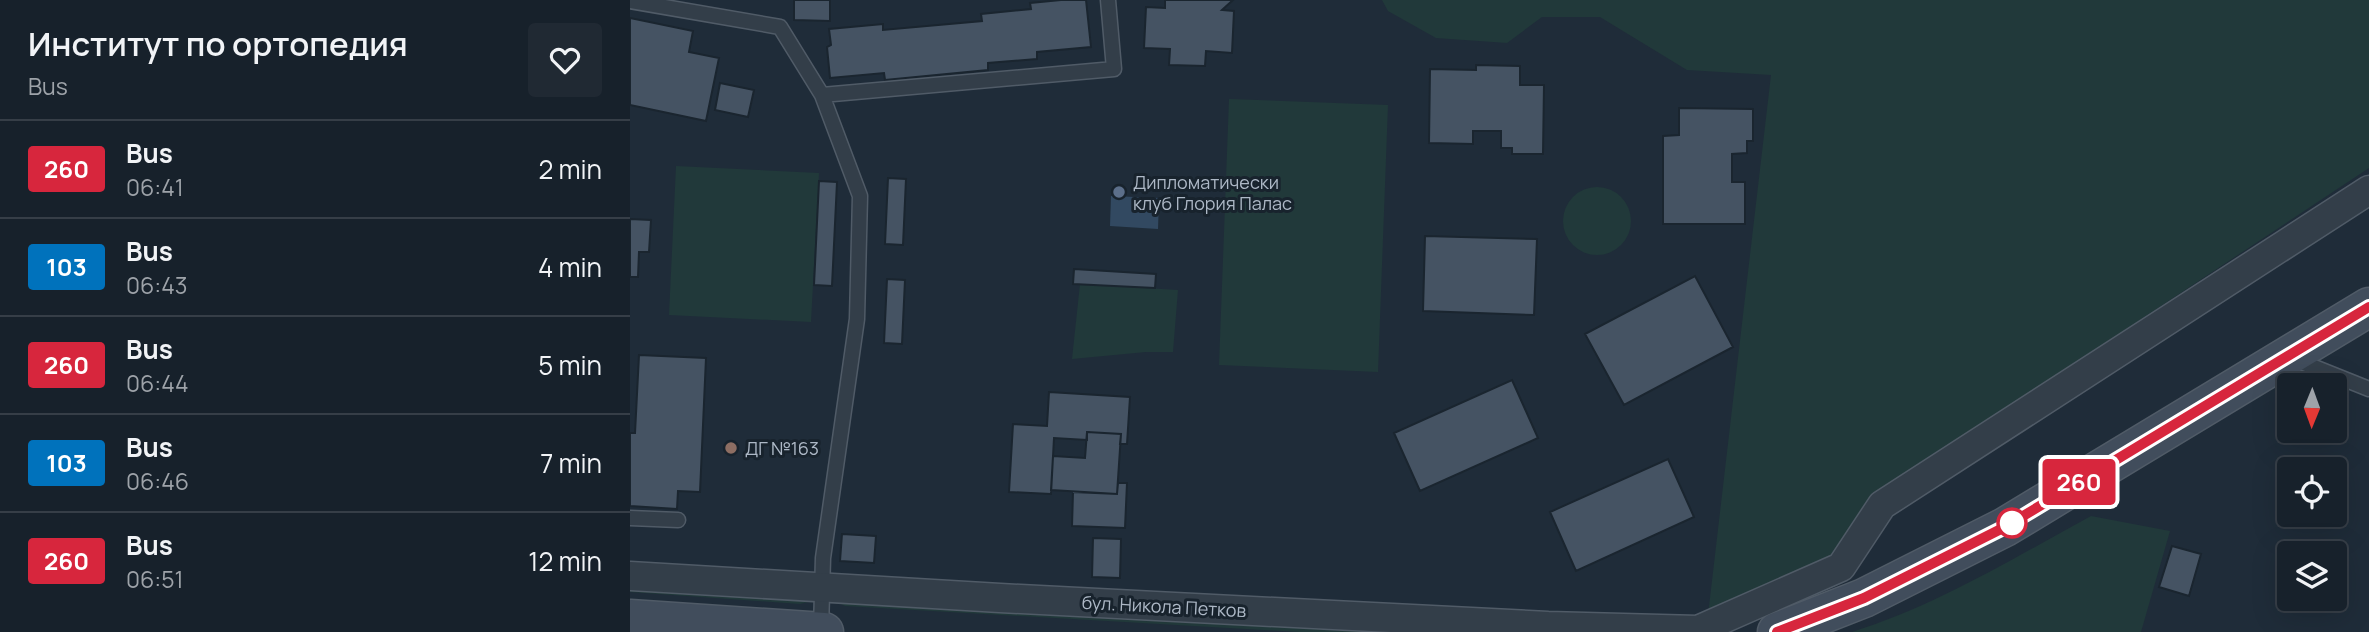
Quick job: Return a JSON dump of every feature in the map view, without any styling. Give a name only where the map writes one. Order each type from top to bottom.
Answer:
[{"type":"street","points":[[1699,631],[1841,567],[1882,505],[2369,190]]},
{"type":"street","points":[[1777,632],[1864,598],[2005,527],[2369,307]]},
{"type":"street","name":"бул. Никола Петков","points":[[630,576],[1521,624],[1699,631]]},
{"type":"street","points":[[630,619],[823,632]]},
{"type":"lane","points":[[822,95],[1114,69],[1108,0]]},
{"type":"lane","points":[[630,1],[780,27],[822,95],[860,197],[857,319],[825,545],[823,632]]},
{"type":"lane","points":[[2290,357],[2369,389]]},
{"type":"lane","points":[[630,518],[678,520]]},
{"type":"green space","points":[[1382,0],[2369,0],[2369,168],[1870,499],[1825,564],[1708,615],[1771,75],[1687,70],[1600,17],[1542,17],[1507,43],[1436,38],[1388,11]]},
{"type":"green space","points":[[1229,99],[1388,105],[1378,372],[1219,365]]},
{"type":"green space","points":[[676,166],[819,173],[811,322],[669,315]]},
{"type":"green space","points":[[1597,187],[1610,190],[1621,197],[1628,208],[1631,221],[1628,234],[1621,245],[1610,252],[1597,255],[1584,252],[1573,245],[1566,234],[1563,221],[1566,208],[1573,197],[1584,190]]},
{"type":"green space","points":[[1080,284],[1178,290],[1173,352],[1072,359]]},
{"type":"green space","points":[[2091,516],[2170,531],[2141,632],[1852,632],[1944,595]]},
{"type":"green space","points":[[630,578],[813,597],[812,601],[800,604],[630,592]]},
{"type":"green space","points":[[837,602],[1432,632],[1299,632],[845,606]]},
{"type":"water","points":[[1111,196],[1159,198],[1158,229],[1110,226]]},
{"type":"building","points":[[794,0],[830,0],[830,21],[794,20]]},
{"type":"building","points":[[1086,0],[1091,47],[1037,52],[1037,59],[988,63],[988,70],[885,80],[884,73],[830,78],[827,47],[831,45],[829,29],[883,24],[883,30],[982,21],[981,14],[1031,9],[1030,3]]},
{"type":"building","points":[[1165,0],[1233,0],[1222,10],[1234,11],[1232,53],[1206,51],[1205,66],[1169,65],[1170,49],[1144,48],[1146,7],[1165,8]]},
{"type":"building","points":[[630,18],[693,31],[689,52],[719,58],[706,121],[630,105]]},
{"type":"building","points":[[1476,65],[1520,66],[1520,85],[1544,85],[1543,154],[1512,154],[1512,148],[1501,148],[1501,131],[1473,131],[1473,144],[1429,143],[1430,69],[1476,70]]},
{"type":"building","points":[[720,83],[754,90],[748,117],[715,110]]},
{"type":"building","points":[[1679,108],[1753,109],[1753,141],[1747,141],[1747,153],[1732,154],[1732,182],[1745,182],[1745,224],[1663,224],[1663,136],[1679,135]]},
{"type":"building","points":[[888,178],[906,179],[903,245],[885,244]]},
{"type":"building","points":[[819,181],[837,182],[832,286],[814,285]]},
{"type":"building","points":[[630,219],[651,220],[649,252],[639,252],[638,277],[630,277]]},
{"type":"building","points":[[1425,236],[1537,239],[1534,315],[1423,311]]},
{"type":"building","points":[[1074,269],[1156,274],[1155,288],[1073,284]]},
{"type":"building","points":[[1695,276],[1733,347],[1624,405],[1585,334]]},
{"type":"building","points":[[887,279],[905,280],[902,344],[884,343]]},
{"type":"building","points":[[639,355],[706,358],[700,492],[678,491],[677,509],[630,506],[630,433],[635,433]]},
{"type":"building","points":[[1512,380],[1538,438],[1420,491],[1394,433]]},
{"type":"building","points":[[1049,392],[1130,397],[1127,444],[1120,444],[1121,434],[1087,432],[1087,440],[1054,438],[1051,494],[1009,492],[1013,424],[1047,426]]},
{"type":"building","points":[[1087,432],[1121,434],[1117,494],[1051,490],[1053,456],[1085,458]]},
{"type":"building","points":[[1668,459],[1694,517],[1576,571],[1550,512]]},
{"type":"building","points":[[1118,483],[1127,483],[1125,528],[1072,526],[1073,492],[1117,494]]},
{"type":"building","points":[[842,534],[876,536],[874,563],[840,561]]},
{"type":"building","points":[[1093,538],[1121,539],[1120,578],[1092,577]]},
{"type":"building","points":[[2172,546],[2201,554],[2189,596],[2159,587]]},
{"type":"bus line","name":"260","points":[[1777,632],[1864,598],[2005,527],[2369,307]]},
{"type":"place","name":"Дипломатически клуб Глория Палас","points":[[1119,192]]},
{"type":"place","name":"ДГ №163","points":[[731,448]]}]
